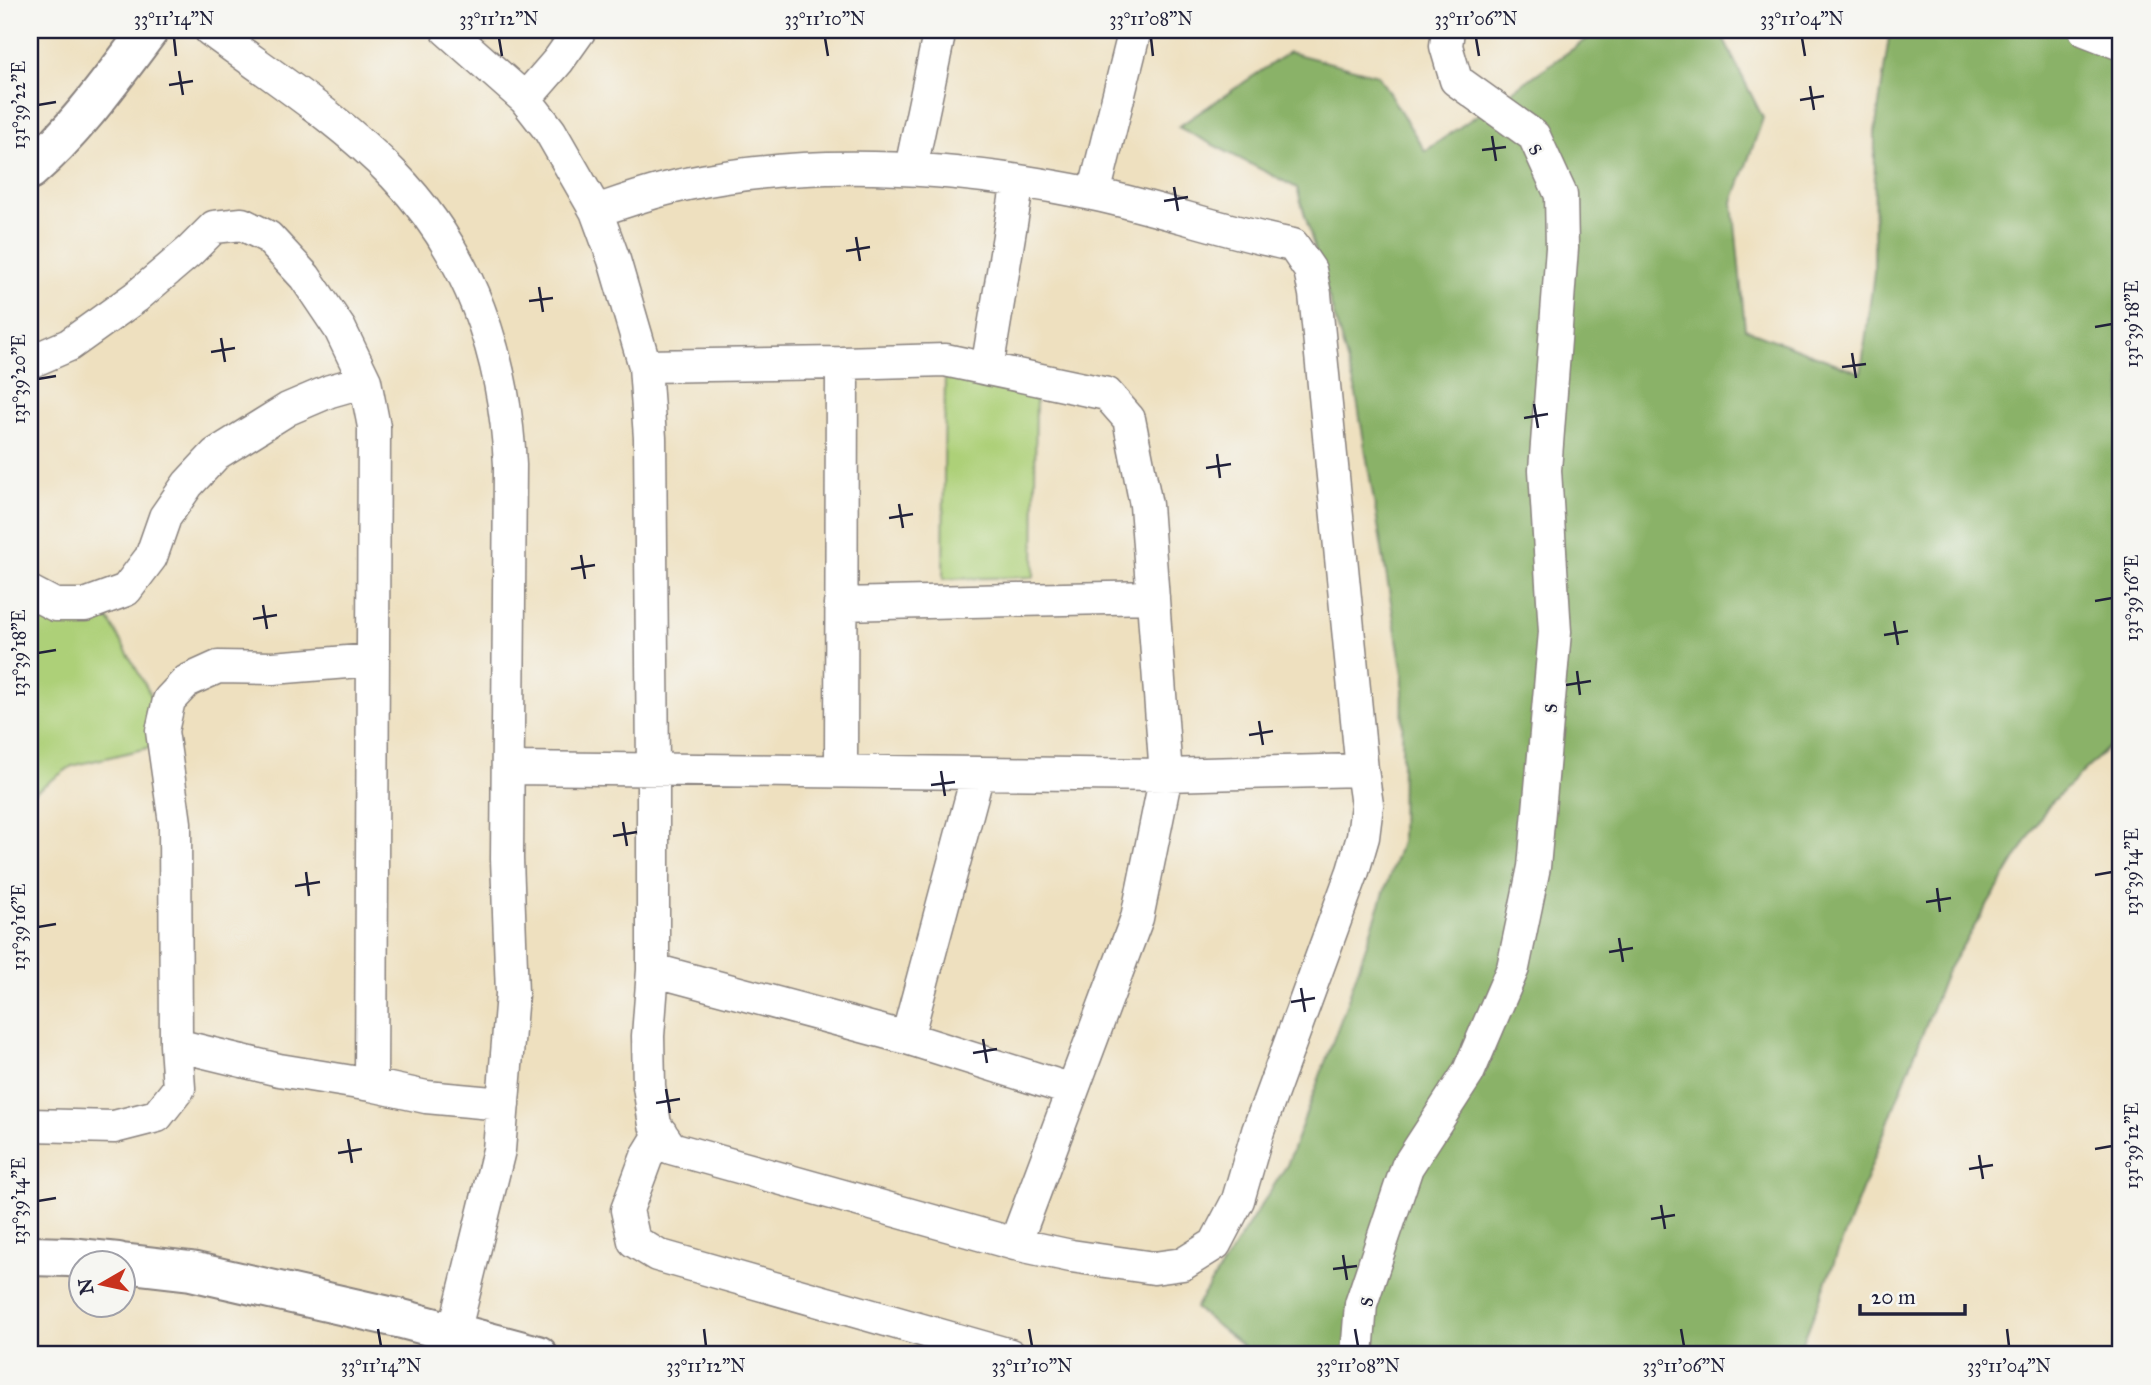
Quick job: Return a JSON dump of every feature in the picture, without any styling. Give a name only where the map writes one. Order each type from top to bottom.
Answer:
[{"type":"street","points":[[30,170],[56,147],[88,111],[149,30]]},
{"type":"street","points":[[210,30],[345,131],[395,176],[424,208],[446,239],[476,299],[489,335],[504,400],[509,433],[507,859],[512,994],[499,1150],[454,1334]]},
{"type":"street","points":[[447,30],[525,99],[550,131],[596,211],[618,271],[645,366],[650,438],[653,768],[653,970],[648,1035],[649,1086],[655,1125],[671,1148],[1015,1244],[1071,1256],[1154,1268],[1183,1264],[1215,1244],[1238,1200],[1258,1131],[1353,871],[1363,836],[1367,805],[1317,308],[1310,270],[1293,245],[1256,238],[1094,194],[1018,181],[911,168],[831,168],[755,173],[686,184],[596,211]]},
{"type":"street","points":[[525,99],[558,61],[580,30]]},
{"type":"street","points":[[911,168],[940,30]]},
{"type":"street","points":[[1094,194],[1135,30]]},
{"type":"street","name":"s","points":[[1357,1355],[1361,1304],[1407,1167],[1468,1073],[1513,968],[1534,867],[1555,632],[1545,470],[1562,248],[1561,195],[1534,136],[1455,80],[1446,46],[1448,30]]},
{"type":"street","points":[[2085,30],[2121,44]]},
{"type":"street","points":[[987,369],[1018,181]]},
{"type":"street","points":[[30,362],[69,345],[136,298],[214,227],[242,224],[268,237],[305,277],[341,329],[365,382],[374,427],[371,1085]]},
{"type":"street","points":[[645,366],[945,360],[1107,394],[1129,419],[1146,505],[1166,775],[1137,918],[1015,1244]]},
{"type":"street","points":[[841,770],[842,363]]},
{"type":"street","points":[[30,592],[55,605],[85,605],[126,590],[152,557],[165,517],[187,484],[215,454],[288,409],[330,391],[365,382]]},
{"type":"street","points":[[840,604],[1153,597]]},
{"type":"street","points":[[30,1125],[114,1127],[158,1116],[179,1088],[176,1045],[176,823],[162,730],[169,700],[187,681],[218,667],[273,668],[372,660]]},
{"type":"street","points":[[509,768],[1166,775],[1362,770]]},
{"type":"street","points":[[907,1038],[978,773]]},
{"type":"street","points":[[653,970],[907,1038],[1072,1090]]},
{"type":"street","points":[[176,1045],[279,1070],[426,1097],[503,1104]]},
{"type":"street","points":[[661,1133],[647,1156],[626,1210],[634,1241],[657,1255],[1010,1355]]},
{"type":"street","points":[[30,1256],[66,1257]]},
{"type":"street","points":[[136,1265],[191,1271],[389,1316],[538,1355]]},
{"type":"green space","points":[[1620,30],[1719,30],[1763,118],[1733,202],[1745,329],[1861,373],[1874,272],[1875,132],[1890,30],[2121,30],[2121,780],[2110,746],[2048,806],[1946,973],[1798,1355],[1254,1355],[1195,1308],[1287,1165],[1344,1011],[1401,842],[1403,674],[1355,388],[1297,188],[1178,127],[1289,52],[1378,75],[1425,151],[1596,33]]},
{"type":"green space","points":[[945,367],[1036,392],[1034,577],[943,579]]},
{"type":"green space","points":[[30,609],[104,611],[153,699],[152,747],[72,766],[30,795]]}]
